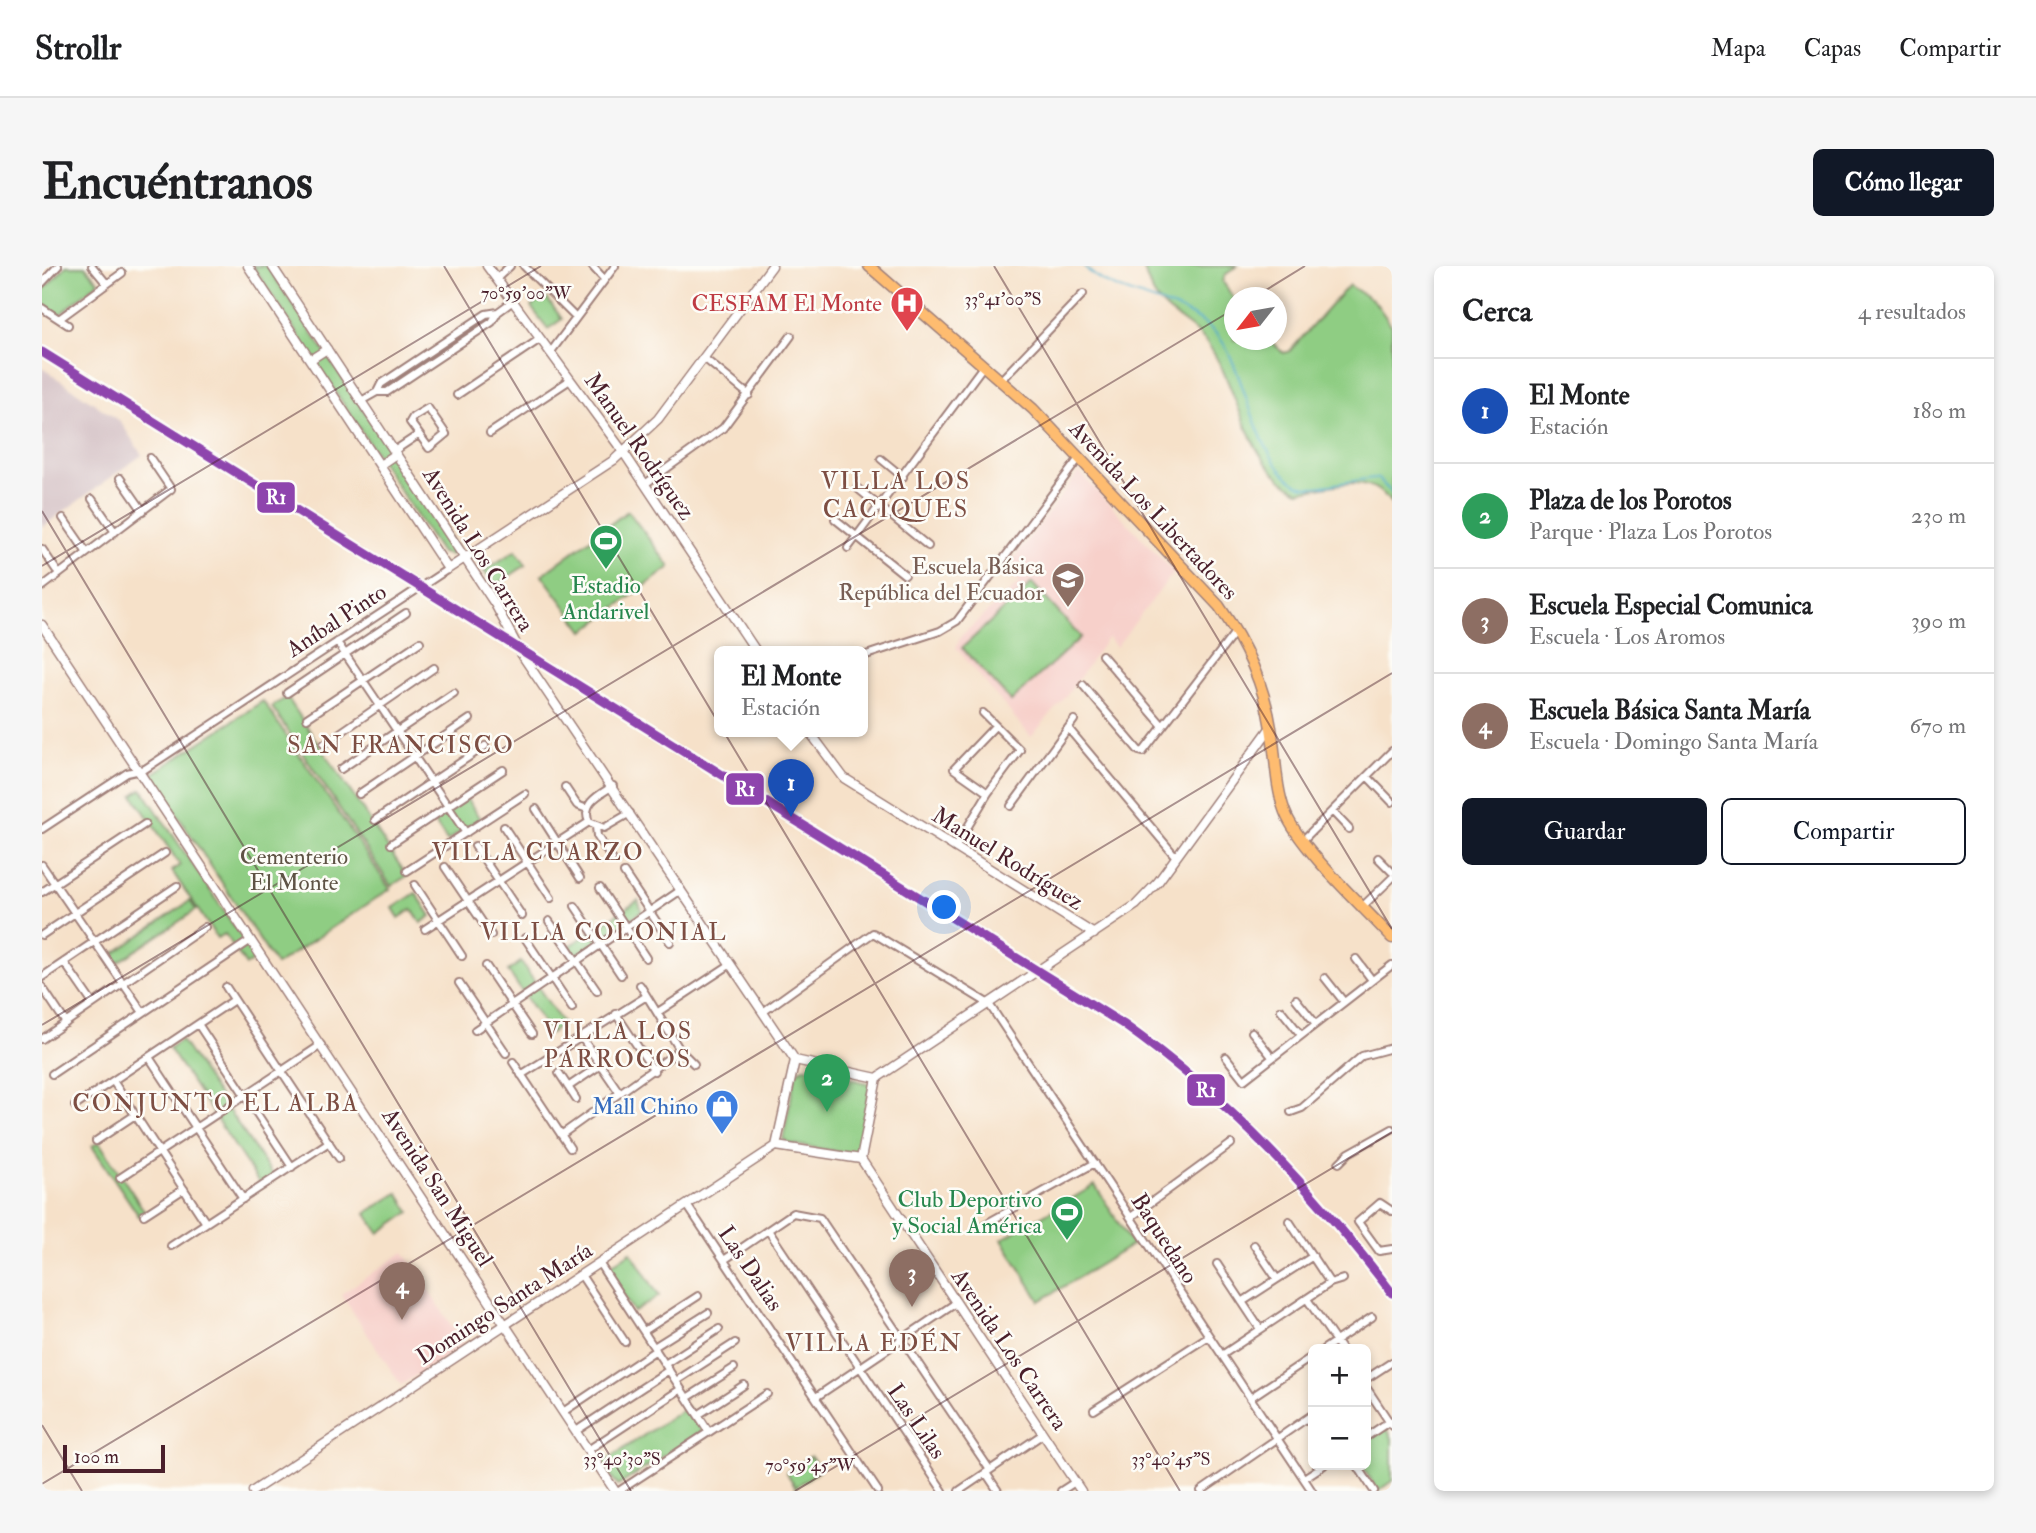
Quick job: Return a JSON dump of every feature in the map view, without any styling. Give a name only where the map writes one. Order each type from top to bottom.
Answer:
[{"type":"main road","name":"Avenida Los Libertadores","points":[[869,266],[1001,380],[1080,457],[1200,583],[1236,631],[1257,676],[1271,727],[1282,804],[1303,841],[1392,938]]},
{"type":"street","points":[[42,283],[58,266]]},
{"type":"street","points":[[92,266],[107,284]]},
{"type":"street","name":"Avenida Los Carrera","points":[[248,266],[448,569]]},
{"type":"street","name":"Avenida Los Carrera","points":[[272,266],[465,558],[522,655],[613,786],[795,1060]]},
{"type":"street","name":"Manuel Rodríguez","points":[[487,266],[624,453],[753,646]]},
{"type":"street","points":[[496,279],[510,266]]},
{"type":"street","points":[[524,266],[576,318]]},
{"type":"street","points":[[592,266],[604,279]]},
{"type":"street","points":[[550,352],[615,266]]},
{"type":"street","name":"Aníbal Pinto","points":[[42,829],[127,772],[139,771],[624,453],[658,419],[772,266]]},
{"type":"street","points":[[59,319],[122,273]]},
{"type":"street","points":[[1001,380],[1083,294]]},
{"type":"street","points":[[362,401],[377,392],[385,393],[399,384],[492,322],[498,312],[513,301]]},
{"type":"street","points":[[42,308],[68,325]]},
{"type":"street","points":[[645,484],[714,437],[749,395],[791,336]]},
{"type":"street","points":[[457,395],[540,339]]},
{"type":"street","points":[[310,360],[327,349]]},
{"type":"street","points":[[704,358],[749,395]]},
{"type":"street","points":[[848,548],[984,365]]},
{"type":"street","points":[[490,433],[570,380]]},
{"type":"street","points":[[428,408],[446,435],[429,448],[418,435],[411,418],[428,408]]},
{"type":"street","points":[[380,465],[418,435]]},
{"type":"street","points":[[868,654],[934,634],[957,621],[1080,457]]},
{"type":"street","points":[[42,587],[171,489],[150,458]]},
{"type":"street","points":[[881,459],[903,477]]},
{"type":"street","points":[[120,478],[143,511]]},
{"type":"street","points":[[857,488],[928,546]]},
{"type":"street","points":[[92,499],[115,532]]},
{"type":"street","points":[[63,518],[87,553]]},
{"type":"street","points":[[835,519],[905,575]]},
{"type":"street","points":[[42,549],[59,574]]},
{"type":"street","name":"Aníbal Pinto","points":[[287,693],[406,613]]},
{"type":"street","name":"Avenida San Miguel","points":[[42,625],[617,1491]]},
{"type":"street","points":[[1083,685],[1139,751],[1143,752],[1236,631]]},
{"type":"street","points":[[337,642],[466,833]]},
{"type":"street","points":[[307,718],[420,642]]},
{"type":"street","points":[[1102,655],[1163,726]]},
{"type":"street","points":[[324,744],[435,668]]},
{"type":"street","points":[[341,769],[454,692]]},
{"type":"street","points":[[955,848],[988,793],[1020,750],[983,713]]},
{"type":"street","points":[[359,794],[470,719]]},
{"type":"street","points":[[1011,806],[1074,720]]},
{"type":"street","points":[[988,793],[954,769],[995,726]]},
{"type":"street","points":[[877,1079],[795,1060],[776,1146],[861,1159],[877,1079],[1144,898],[1271,727]]},
{"type":"street","points":[[1068,728],[1176,857]]},
{"type":"street","name":"Manuel Rodríguez","points":[[813,737],[844,778],[1094,934]]},
{"type":"street","points":[[375,820],[485,746]]},
{"type":"street","points":[[1255,749],[1275,752]]},
{"type":"street","points":[[1303,841],[1392,751]]},
{"type":"street","points":[[391,844],[503,770]]},
{"type":"street","points":[[1367,776],[1392,802]]},
{"type":"street","points":[[613,786],[592,800],[587,809],[589,822],[596,827],[608,827],[631,813]]},
{"type":"street","points":[[565,787],[577,805],[587,809]]},
{"type":"street","points":[[407,872],[525,794]]},
{"type":"street","points":[[536,808],[580,878]]},
{"type":"street","points":[[1332,811],[1349,829]]},
{"type":"street","points":[[425,929],[589,822]]},
{"type":"street","points":[[42,892],[145,824]]},
{"type":"street","points":[[504,827],[551,898]]},
{"type":"street","points":[[596,827],[597,835],[612,859]]},
{"type":"street","points":[[475,846],[522,916]]},
{"type":"street","points":[[42,935],[165,853]]},
{"type":"street","points":[[1378,858],[1392,872]]},
{"type":"street","points":[[42,865],[142,1011]]},
{"type":"street","points":[[445,867],[491,935]]},
{"type":"street","points":[[624,873],[670,942]]},
{"type":"street","points":[[1363,906],[1392,878]]},
{"type":"street","points":[[415,885],[462,956]]},
{"type":"street","points":[[42,977],[177,886]]},
{"type":"street","points":[[600,888],[646,958]]},
{"type":"street","points":[[475,1030],[681,890]]},
{"type":"street","points":[[575,906],[621,975]]},
{"type":"street","points":[[550,921],[597,991]]},
{"type":"street","points":[[42,1039],[205,927]]},
{"type":"street","points":[[763,1012],[873,933],[881,935],[989,1004]]},
{"type":"street","points":[[525,937],[572,1008]]},
{"type":"street","points":[[52,1074],[251,940]]},
{"type":"street","points":[[1356,959],[1372,980]]},
{"type":"street","points":[[64,962],[93,1004]]},
{"type":"street","points":[[658,1012],[731,964]]},
{"type":"street","points":[[1226,1057],[1244,1080],[1392,965]]},
{"type":"street","points":[[486,966],[532,1034]]},
{"type":"street","points":[[1325,978],[1344,1002]]},
{"type":"street","points":[[459,983],[506,1053]]},
{"type":"street","points":[[640,985],[680,1050],[687,1054],[694,1064]]},
{"type":"street","points":[[42,987],[66,1023]]},
{"type":"street","points":[[226,987],[339,1158]]},
{"type":"street","points":[[521,1075],[645,997]]},
{"type":"street","points":[[1296,999],[1316,1024]]},
{"type":"street","points":[[75,1106],[234,1000]]},
{"type":"street","name":"Baquedano","points":[[989,1004],[1312,1491]]},
{"type":"street","points":[[1281,1010],[1301,1035]]},
{"type":"street","points":[[616,1014],[654,1071]]},
{"type":"street","points":[[198,1024],[292,1167]]},
{"type":"street","points":[[1252,1032],[1272,1057]]},
{"type":"street","points":[[582,1038],[619,1092]]},
{"type":"street","points":[[120,1178],[321,1045]]},
{"type":"street","points":[[1291,1112],[1302,1108],[1362,1056],[1392,1048]]},
{"type":"street","points":[[561,1135],[680,1050]]},
{"type":"street","points":[[149,1057],[243,1199]]},
{"type":"street","points":[[513,1062],[570,1149]]},
{"type":"street","points":[[568,1087],[599,1066]]},
{"type":"street","points":[[559,1073],[576,1099]]},
{"type":"street","points":[[113,1081],[206,1223]]},
{"type":"street","points":[[96,1141],[135,1115]]},
{"type":"street","points":[[1339,1163],[1349,1153],[1392,1129]]},
{"type":"street","points":[[171,1246],[329,1142]]},
{"type":"street","points":[[1131,1217],[1231,1144]]},
{"type":"street","name":"Domingo Santa María","points":[[253,1491],[776,1146]]},
{"type":"street","name":"Avenida Los Carrera","points":[[861,1159],[1081,1491]]},
{"type":"street","points":[[980,1227],[1095,1163]]},
{"type":"street","points":[[144,1215],[184,1189]]},
{"type":"street","points":[[1392,1211],[1380,1203],[1360,1218],[1358,1223],[1379,1251],[1392,1249]]},
{"type":"street","name":"Las Dalias","points":[[687,1205],[878,1491]]},
{"type":"street","points":[[724,1260],[795,1213],[820,1218],[988,1471],[998,1491]]},
{"type":"street","points":[[1289,1221],[1330,1283]]},
{"type":"street","name":"Las Lilas","points":[[768,1230],[943,1491]]},
{"type":"street","points":[[1254,1245],[1277,1279]]},
{"type":"street","points":[[1242,1302],[1312,1256]]},
{"type":"street","points":[[599,1263],[709,1432]]},
{"type":"street","points":[[1217,1264],[1261,1329]]},
{"type":"street","points":[[581,1275],[625,1342]]},
{"type":"street","points":[[1222,1355],[1330,1283],[1343,1279]]},
{"type":"street","points":[[644,1331],[698,1296]]},
{"type":"street","points":[[1307,1298],[1337,1344]]},
{"type":"street","points":[[816,1397],[956,1303]]},
{"type":"street","points":[[563,1412],[708,1313]]},
{"type":"street","points":[[1331,1344],[1372,1317]]},
{"type":"street","points":[[576,1431],[719,1329]]},
{"type":"street","points":[[1094,1410],[1209,1336]]},
{"type":"street","points":[[676,1381],[735,1343]]},
{"type":"street","points":[[1251,1398],[1308,1359]]},
{"type":"street","points":[[1371,1376],[1392,1362]]},
{"type":"street","points":[[687,1398],[734,1368]]},
{"type":"street","points":[[698,1415],[744,1385]]},
{"type":"street","points":[[588,1450],[681,1389]]},
{"type":"street","points":[[617,1491],[767,1394]]},
{"type":"street","points":[[1371,1394],[1391,1423],[1371,1434]]},
{"type":"street","points":[[1201,1491],[1308,1418]]},
{"type":"street","points":[[959,1491],[1043,1434]]},
{"type":"street","points":[[1304,1478],[1316,1470]]},
{"type":"street","points":[[1360,1470],[1374,1491]]},
{"type":"street","points":[[1061,1491],[1075,1482]]},
{"type":"shaded area","points":[[42,368],[120,421],[142,455],[42,527]]},
{"type":"shaded area","name":"Escuela Básica República del Ecuador","points":[[1079,472],[1174,572],[1116,647],[1108,637],[1067,695],[1031,737],[956,648],[961,636],[1020,582],[1005,570]]},
{"type":"shaded area","points":[[404,1252],[464,1345],[401,1385],[341,1294]]},
{"type":"green space","points":[[66,266],[85,266],[99,282],[59,315],[42,303],[42,292]]},
{"type":"green space","points":[[253,266],[267,266],[456,548],[450,555],[441,553]]},
{"type":"green space","points":[[1143,266],[1237,266],[1225,275],[1223,282],[1226,287],[1224,287],[1224,350],[1290,351],[1349,285],[1375,302],[1392,326],[1392,505],[1383,494],[1362,484],[1338,484],[1299,491],[1280,478],[1254,444],[1228,382],[1207,343],[1195,330],[1160,303],[1151,289]]},
{"type":"green space","points":[[545,296],[562,319],[548,329],[531,307]]},
{"type":"green space","name":"Estadio Andarivel","points":[[628,511],[670,567],[584,631],[542,575]]},
{"type":"green space","points":[[516,550],[526,565],[494,586],[484,571]]},
{"type":"green space","points":[[1032,583],[1081,637],[1011,701],[962,648]]},
{"type":"green space","points":[[287,697],[407,876],[391,886],[272,707]]},
{"type":"green space","name":"Cementerio El Monte","points":[[263,701],[390,889],[276,965],[151,775]]},
{"type":"green space","points":[[142,789],[256,959],[246,965],[225,934],[217,938],[172,871],[180,865],[133,795]]},
{"type":"green space","points":[[466,798],[480,819],[447,841],[433,820]]},
{"type":"green space","points":[[416,893],[431,916],[421,923],[412,909],[399,918],[393,908]]},
{"type":"green space","points":[[638,900],[642,911],[576,955],[570,946]]},
{"type":"green space","points":[[190,901],[196,910],[114,965],[109,957]]},
{"type":"green space","points":[[521,962],[563,1024],[550,1033],[508,971]]},
{"type":"green space","points":[[181,1040],[273,1176],[260,1184],[169,1048]]},
{"type":"green space","points":[[806,1067],[870,1084],[858,1147],[853,1154],[790,1144],[783,1139],[796,1072]]},
{"type":"green space","points":[[99,1142],[145,1212],[139,1216],[92,1146]]},
{"type":"green space","name":"Club Deportivo y Social América","points":[[1095,1185],[1132,1245],[1040,1301],[1002,1239]]},
{"type":"green space","points":[[398,1193],[410,1212],[379,1233],[366,1213]]},
{"type":"green space","points":[[631,1252],[659,1296],[634,1312],[606,1268]]},
{"type":"green space","points":[[687,1407],[702,1431],[618,1486],[602,1463]]},
{"type":"green space","points":[[1386,1427],[1392,1438],[1392,1481],[1378,1491],[1364,1470],[1371,1470],[1371,1438]]},
{"type":"green space","points":[[811,1456],[820,1470],[796,1487],[786,1472]]},
{"type":"waterway","points":[[1084,266],[1113,286],[1173,307],[1209,327],[1222,341],[1231,357],[1262,439],[1284,474],[1306,487],[1377,478],[1392,493]]},
{"type":"transit line","name":"R1","points":[[42,352],[1123,1024],[1199,1084],[1268,1148],[1332,1218],[1392,1293]]},
{"type":"place","name":"CESFAM El Monte","points":[[907,333]]},
{"type":"place","name":"Estadio Andarivel","points":[[606,571]]},
{"type":"place","name":"Escuela Básica República del Ecuador","points":[[1068,609]]},
{"type":"place","name":"El Monte","points":[[791,817]]},
{"type":"place","name":"Plaza de los Porotos","points":[[827,1112]]},
{"type":"place","name":"Mall Chino","points":[[722,1136]]},
{"type":"place","name":"Club Deportivo y Social América","points":[[1067,1242]]},
{"type":"place","name":"Escuela Especial Comunica","points":[[912,1307]]},
{"type":"place","name":"Escuela Básica Santa María","points":[[402,1320]]},
{"type":"district","name":"VILLA LOS CACIQUES","points":[[896,495]]},
{"type":"district","name":"SAN FRANCISCO","points":[[401,745]]},
{"type":"district","name":"VILLA CUARZO","points":[[538,852]]},
{"type":"district","name":"VILLA COLONIAL","points":[[604,932]]},
{"type":"district","name":"VILLA LOS PÁRROCOS","points":[[618,1045]]},
{"type":"district","name":"CONJUNTO EL ALBA","points":[[216,1103]]},
{"type":"district","name":"VILLA EDÉN","points":[[874,1343]]}]
